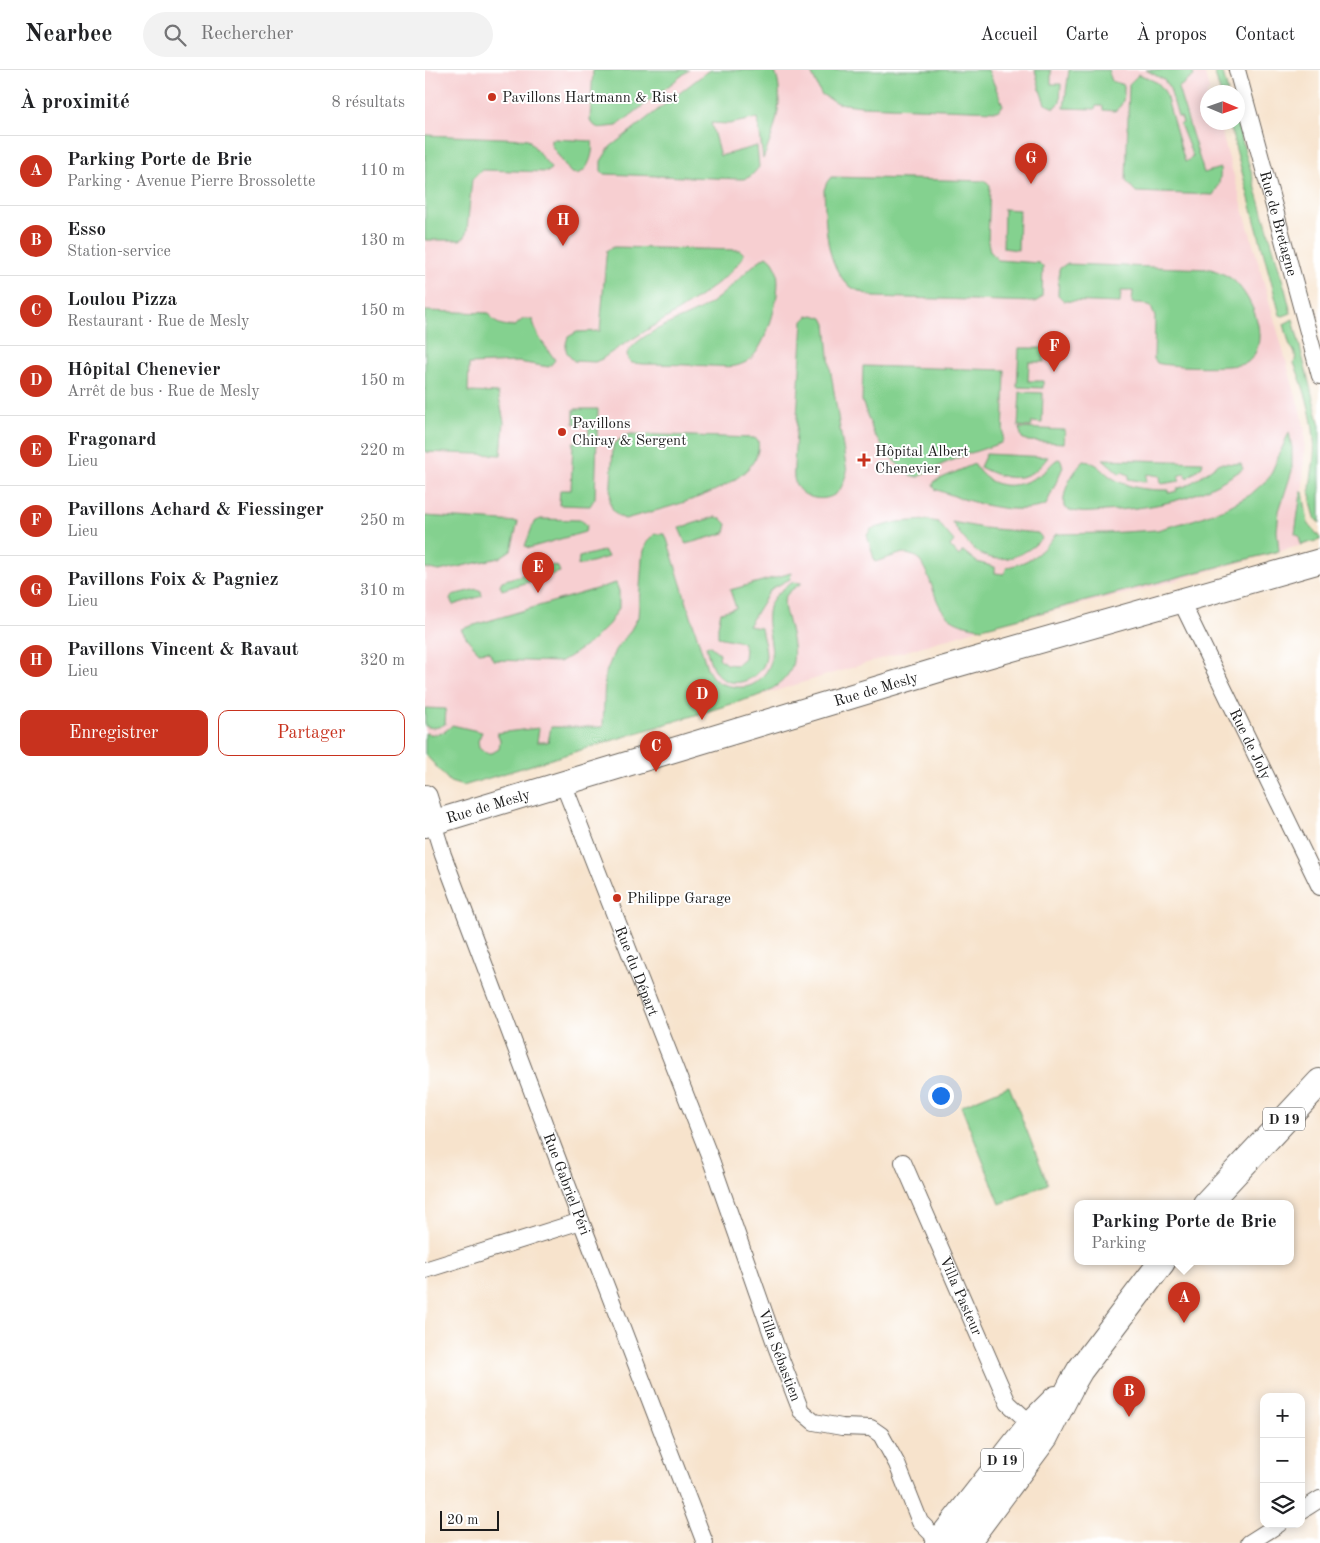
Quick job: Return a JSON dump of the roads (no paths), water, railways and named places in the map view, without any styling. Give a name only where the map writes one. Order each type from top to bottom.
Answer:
[{"type":"main road","name":"D 19","points":[[1210,1200],[1320,1082]]},
{"type":"main road","name":"D 19","points":[[939,1542],[1031,1424],[1073,1382],[1160,1265]]},
{"type":"main road","name":"D 19","points":[[966,1543],[1045,1437],[1073,1382]]},
{"type":"street","name":"Rue de Bretagne","points":[[1237,70],[1320,376]]},
{"type":"street","name":"Rue de Mesly","points":[[429,824],[933,671],[1320,561]]},
{"type":"street","name":"Rue de Joly","points":[[1181,601],[1320,886]]},
{"type":"street","name":"Rue du Départ","points":[[563,783],[711,1160]]},
{"type":"street","points":[[425,797],[429,824]]},
{"type":"street","name":"Rue Gabriel Péri","points":[[429,824],[443,855],[705,1543]]},
{"type":"street","name":"Villa Sébastien","points":[[711,1160],[801,1412],[814,1422],[842,1427],[871,1428],[881,1435],[897,1464],[919,1522],[939,1542]]},
{"type":"street","name":"Villa Pasteur","points":[[903,1162],[1008,1402],[1031,1424]]},
{"type":"street","points":[[425,1270],[581,1221]]},
{"type":"street","points":[[1305,1508],[1320,1499]]},
{"type":"street","points":[[1249,1543],[1273,1528]]},
{"type":"place","name":"Pavillons Hartmann & Rist","points":[[492,97]]},
{"type":"place","name":"Pavillons Foix & Pagniez","points":[[1031,184]]},
{"type":"place","name":"Pavillons Vincent & Ravaut","points":[[563,246]]},
{"type":"place","name":"Pavillons Achard & Fiessinger","points":[[1054,372]]},
{"type":"place","name":"Pavillons Chiray & Sergent","points":[[562,432]]},
{"type":"place","name":"Hôpital Albert Chenevier","points":[[864,460]]},
{"type":"place","name":"Fragonard","points":[[538,593]]},
{"type":"place","name":"Hôpital Chenevier","points":[[702,720]]},
{"type":"place","name":"Loulou Pizza","points":[[656,772]]},
{"type":"place","name":"Philippe Garage","points":[[617,898]]},
{"type":"place","name":"Parking Porte de Brie","points":[[1184,1323]]},
{"type":"place","name":"Esso","points":[[1129,1417]]}]
